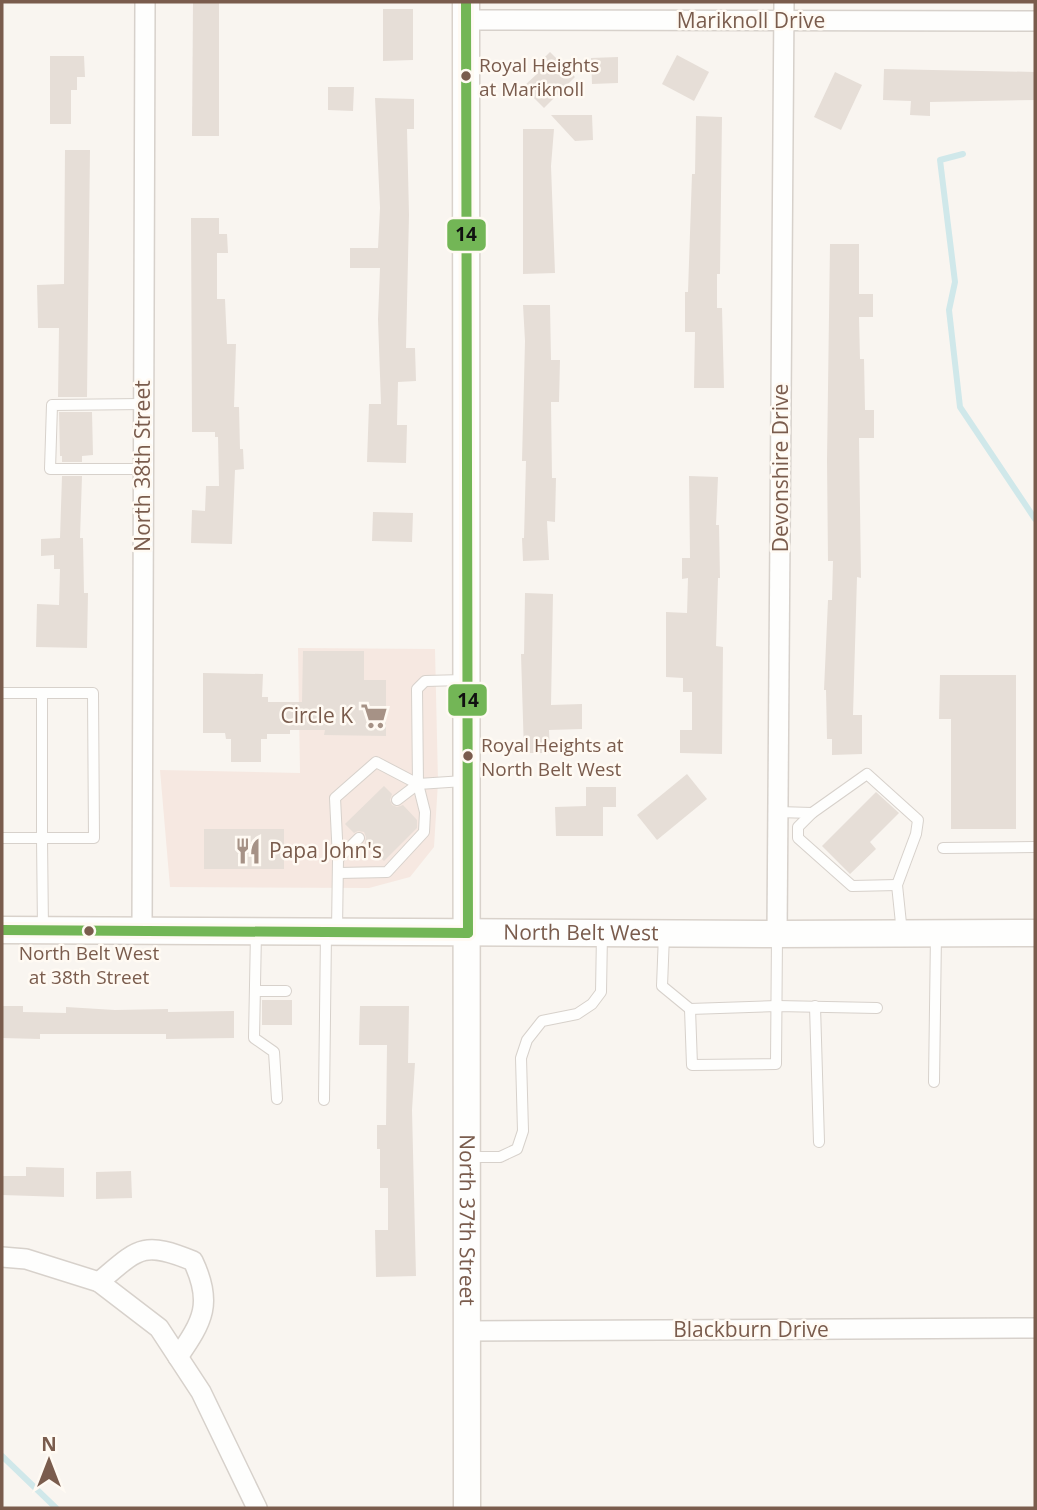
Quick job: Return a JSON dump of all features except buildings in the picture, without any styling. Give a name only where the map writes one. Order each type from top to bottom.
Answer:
[{"type":"street","name":"North 38th Street","points":[[142,931],[145,2]]},
{"type":"street","name":"Mariknoll Drive","points":[[466,11],[784,11],[1035,21]]},
{"type":"street","name":"North 37th Street","points":[[466,11],[467,1508]]},
{"type":"street","name":"Devonshire Drive","points":[[777,934],[784,11]]},
{"type":"street","name":"North Belt West","points":[[2,930],[602,934],[1035,933]]},
{"type":"street","points":[[99,1282],[134,1252],[164,1249],[193,1261],[203,1282],[203,1306],[198,1329],[178,1357]]},
{"type":"street","points":[[2,1257],[26,1259],[99,1282],[159,1328],[201,1392],[257,1508]]},
{"type":"street","name":"Blackburn Drive","points":[[466,1331],[1035,1328]]},
{"type":"lane","points":[[143,404],[52,405],[50,469],[143,468]]},
{"type":"lane","points":[[339,873],[387,872],[424,832],[425,812],[418,785],[417,689],[425,681],[467,680]]},
{"type":"lane","points":[[2,693],[93,693],[94,838],[2,838]]},
{"type":"lane","points":[[42,694],[43,930]]},
{"type":"lane","points":[[324,1100],[332,933],[339,873],[335,798],[376,762],[418,785]]},
{"type":"lane","points":[[897,885],[852,886],[798,838],[798,827],[812,813],[867,775],[918,820],[916,834],[897,885],[902,933]]},
{"type":"lane","points":[[397,800],[418,785],[468,781]]},
{"type":"lane","points":[[778,812],[812,813]]},
{"type":"lane","points":[[338,859],[359,838]]},
{"type":"lane","points":[[943,848],[1035,847]]},
{"type":"lane","points":[[256,932],[254,1038],[274,1052],[277,1099]]},
{"type":"lane","points":[[934,1082],[936,933]]},
{"type":"lane","points":[[467,1157],[500,1157],[517,1149],[523,1131],[521,1058],[527,1040],[542,1021],[577,1014],[592,1004],[601,992],[602,934]]},
{"type":"lane","points":[[664,934],[662,986],[690,1009],[777,1006],[877,1008]]},
{"type":"lane","points":[[690,1009],[692,1065],[776,1064],[777,934]]},
{"type":"lane","points":[[255,991],[286,991]]},
{"type":"lane","points":[[815,1006],[819,1142]]},
{"type":"shaded area","points":[[298,648],[435,649],[438,782],[434,847],[410,877],[369,888],[170,887],[160,770],[300,773]]},
{"type":"waterway","points":[[963,154],[940,160],[955,282],[949,310],[960,407],[1035,519]]},
{"type":"waterway","points":[[2,1456],[56,1508]]},
{"type":"transit line","name":"14","points":[[466,2],[468,933]]},
{"type":"transit line","name":"14","points":[[2,930],[468,933]]},
{"type":"place","name":"Royal Heights at Mariknoll","points":[[466,76]]},
{"type":"place","name":"Circle K","points":[[374,716]]},
{"type":"place","name":"Royal Heights at North Belt West","points":[[468,756]]},
{"type":"place","name":"Papa John's","points":[[248,851]]},
{"type":"place","name":"North Belt West at 38th Street","points":[[89,931]]}]
